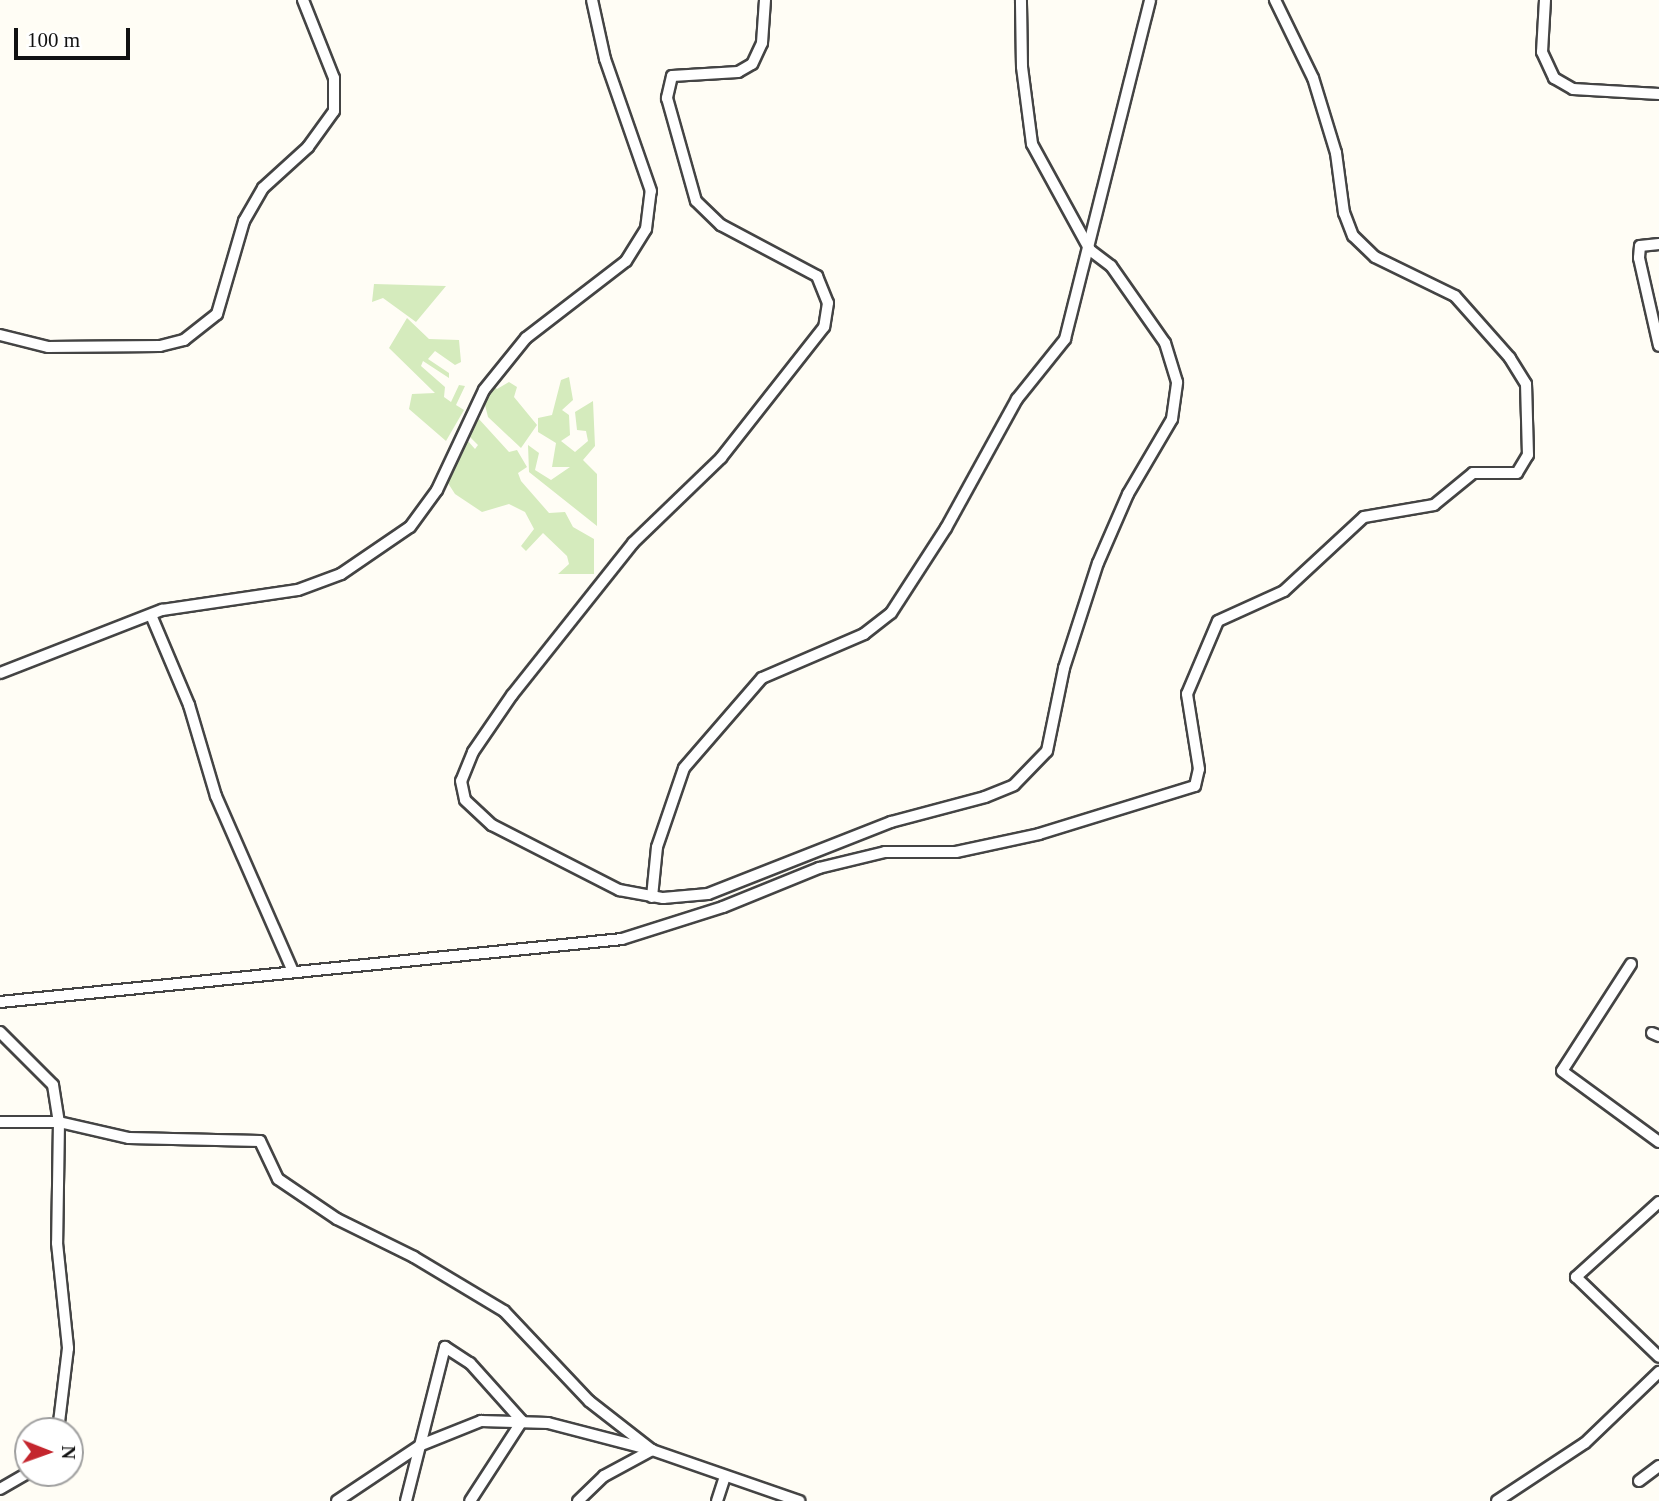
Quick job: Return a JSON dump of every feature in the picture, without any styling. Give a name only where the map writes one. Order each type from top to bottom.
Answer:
[{"type":"street","points":[[0,335],[48,348],[160,346],[184,340],[217,314],[244,221],[263,188],[308,147],[334,111],[334,78],[303,0]]},
{"type":"street","points":[[0,673],[151,615],[298,590],[341,574],[394,541],[424,510],[469,413],[526,338],[638,248],[650,216],[651,191],[605,59],[592,0]]},
{"type":"street","points":[[765,0],[762,43],[752,64],[738,72],[672,76],[667,98],[696,201],[721,225],[817,276],[828,303],[824,327],[721,458],[633,543],[512,695],[473,752],[461,781],[472,810],[492,825],[587,876],[652,897],[708,894],[891,822],[985,797],[1014,785],[1047,751],[1064,668],[1098,563],[1176,403],[1177,382],[1165,343],[1111,266],[1090,250],[1032,144],[1022,67],[1021,0]]},
{"type":"street","points":[[652,897],[662,828],[684,768],[762,678],[864,634],[891,613],[946,528],[1017,399],[1065,339],[1090,250],[1150,0]]},
{"type":"street","points":[[0,1002],[292,970],[622,939],[723,907],[819,868],[886,852],[980,847],[1188,791],[1199,769],[1186,706],[1189,679],[1223,616],[1284,591],[1364,517],[1434,505],[1473,473],[1522,470],[1528,443],[1521,375],[1455,296],[1375,257],[1353,236],[1313,78],[1275,0]]},
{"type":"street","points":[[1545,0],[1542,51],[1554,78],[1573,89],[1659,94]]},
{"type":"street","points":[[1659,244],[1640,246],[1639,258],[1659,345]]},
{"type":"street","points":[[151,615],[189,705],[216,796],[292,970]]},
{"type":"street","points":[[1631,964],[1562,1071],[1658,1140]]},
{"type":"street","points":[[0,1031],[48,1077],[60,1122],[57,1243],[68,1348],[60,1417]]},
{"type":"street","points":[[0,1122],[60,1122],[129,1138],[260,1141],[278,1179],[337,1219],[414,1256],[504,1311],[589,1401],[652,1450]]},
{"type":"street","points":[[1659,1202],[1576,1277],[1659,1357]]},
{"type":"street","points":[[407,1501],[416,1448],[445,1347],[470,1363],[522,1421]]},
{"type":"street","points":[[1497,1501],[1585,1443],[1659,1372]]},
{"type":"street","points":[[470,1501],[522,1421]]},
{"type":"street","points":[[337,1501],[416,1448],[463,1425],[522,1421],[586,1430],[799,1501]]},
{"type":"street","points":[[578,1501],[604,1475],[652,1450]]},
{"type":"street","points":[[1639,1481],[1659,1466]]},
{"type":"street","points":[[718,1501],[725,1478]]},
{"type":"green space","points":[[374,284],[446,286],[416,322],[383,298],[372,302]]},
{"type":"green space","points":[[407,318],[429,339],[459,340],[461,362],[455,365],[435,351],[428,359],[449,373],[449,378],[423,361],[421,366],[445,387],[444,397],[451,402],[459,385],[465,386],[456,405],[464,410],[446,441],[409,409],[412,394],[435,393],[389,348]]},
{"type":"green space","points":[[569,377],[573,400],[562,410],[569,415],[570,435],[561,441],[575,452],[588,441],[586,431],[577,430],[575,412],[593,401],[595,446],[583,460],[597,474],[597,526],[529,472],[528,445],[539,453],[535,470],[551,480],[570,467],[552,467],[556,443],[538,432],[538,418],[552,415],[561,380]]},
{"type":"green space","points":[[509,382],[517,387],[514,397],[537,425],[521,448],[488,417],[483,397],[491,384],[497,389]]},
{"type":"green space","points":[[469,418],[478,418],[509,452],[517,450],[527,467],[518,473],[521,481],[549,513],[565,512],[573,527],[594,539],[594,574],[558,574],[569,564],[567,556],[543,533],[526,551],[521,546],[534,529],[525,512],[509,504],[482,512],[455,494],[446,480],[446,470],[459,459],[453,454],[467,440],[475,449],[478,445],[464,431]]}]
